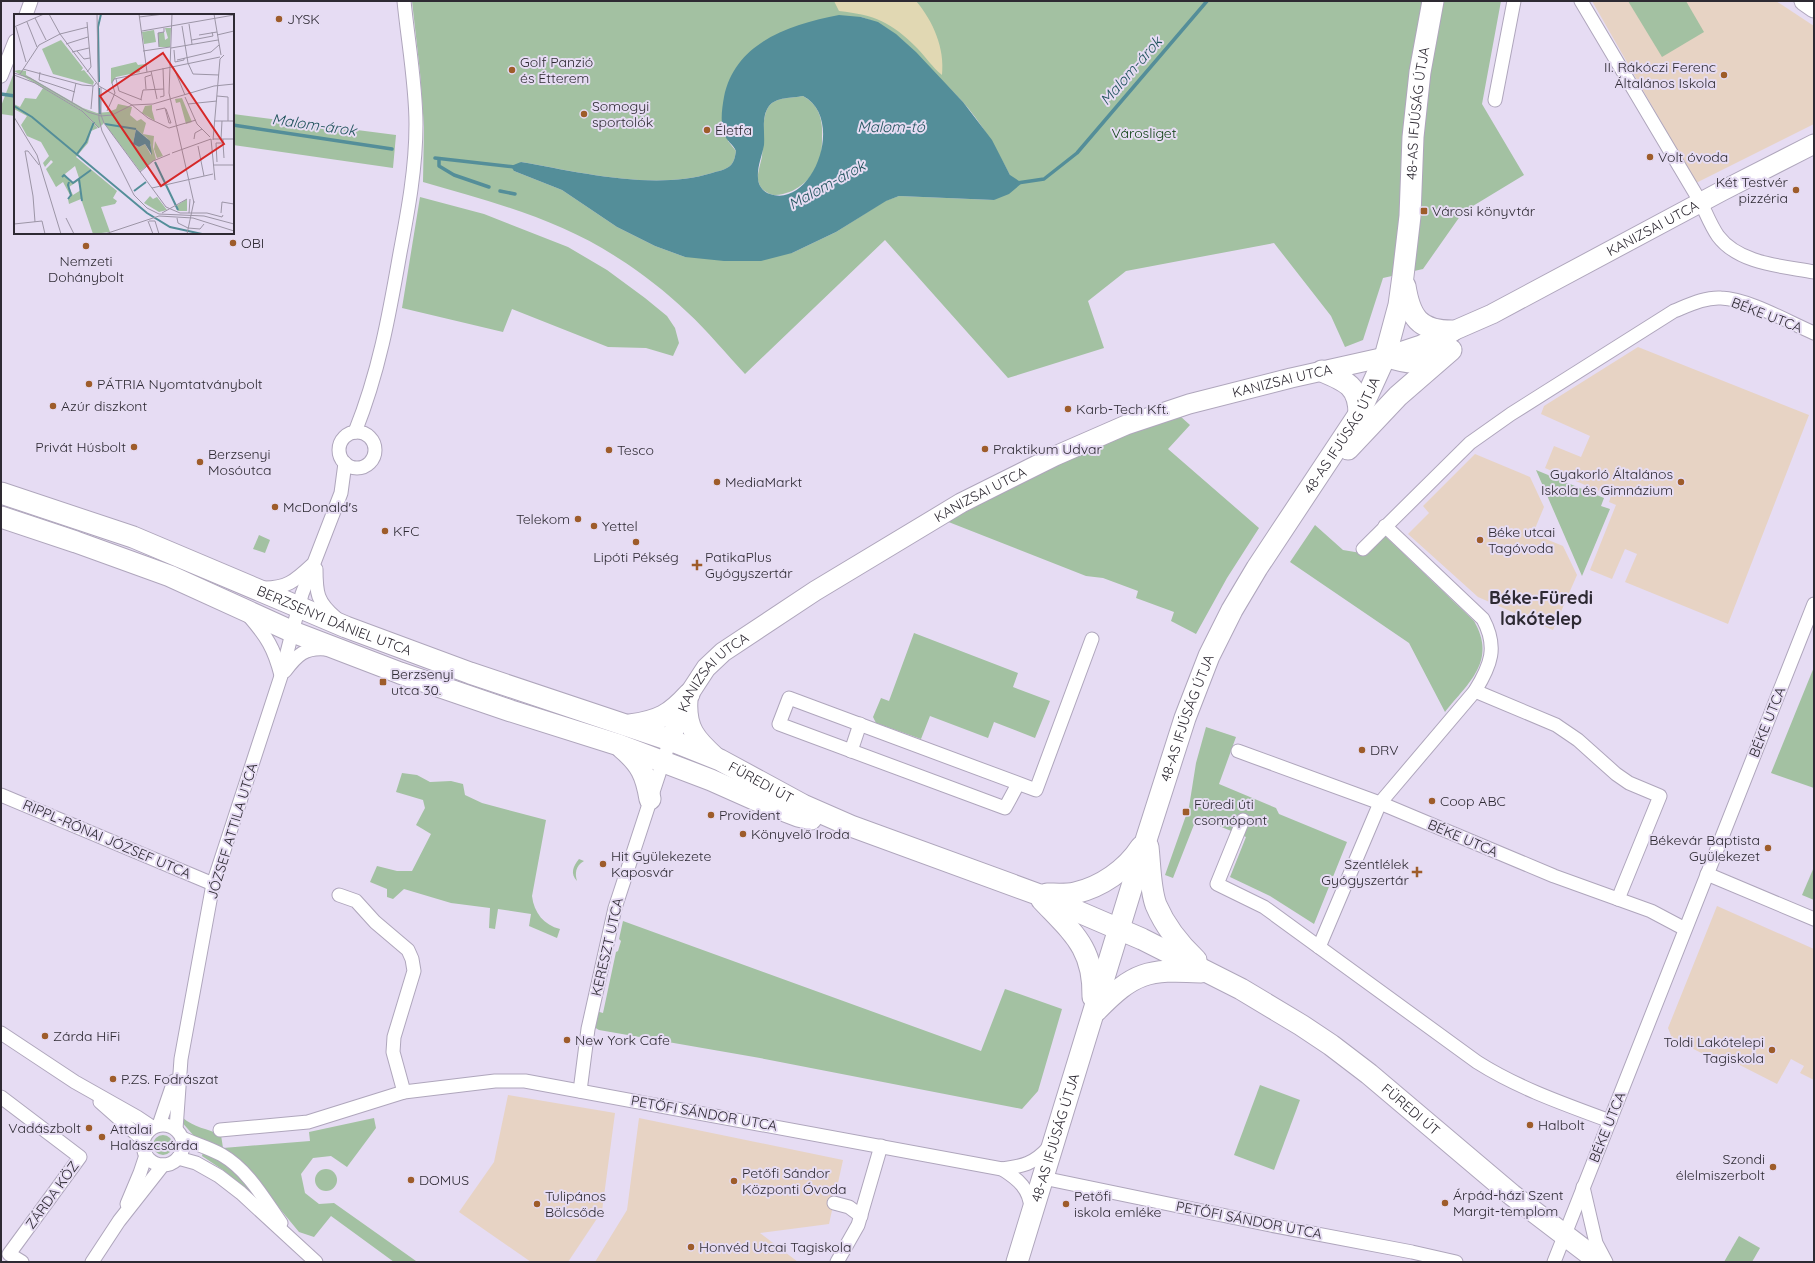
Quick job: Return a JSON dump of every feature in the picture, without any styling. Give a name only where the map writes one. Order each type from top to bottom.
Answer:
[{"type":"main road","name":"48-AS IFJÚSÁG ÚTJA","points":[[1147,837],[1186,718],[1209,656],[1232,610],[1359,414],[1385,357],[1394,328],[1403,276],[1410,216],[1413,137],[1420,72],[1433,1]]},
{"type":"main road","points":[[1304,498],[1339,458],[1452,340],[1438,331],[1429,328],[1412,314],[1407,300],[1403,276]]},
{"type":"main road","points":[[1322,371],[1346,383],[1355,392],[1359,401],[1359,414]]},
{"type":"main road","name":"BERZSENYI DÁNIEL UTCA","points":[[1,493],[133,537],[346,627],[470,673],[670,740]]},
{"type":"main road","name":"BERZSENYI DÁNIEL UTCA","points":[[1,517],[170,576],[293,632],[338,650],[462,695],[618,744],[663,761]]},
{"type":"main road","points":[[627,725],[649,722],[662,718],[676,709],[689,694]]},
{"type":"main road","name":"FÜREDI ÚT","points":[[670,740],[720,760],[803,805],[851,826],[1037,894],[1120,928],[1210,972],[1294,1021],[1331,1045],[1369,1074],[1512,1195],[1600,1262]]},
{"type":"main road","points":[[618,744],[635,759],[642,770],[647,781],[650,800]]},
{"type":"main road","name":"FÜREDI ÚT","points":[[663,761],[798,816],[851,826]]},
{"type":"main road","points":[[1037,894],[1074,894],[1101,884],[1134,858],[1147,837]]},
{"type":"main road","points":[[1092,1014],[1120,928],[1147,837]]},
{"type":"main road","points":[[1147,837],[1156,904],[1184,949],[1210,972]]},
{"type":"main road","points":[[1037,894],[1071,930],[1084,949],[1091,969],[1093,988],[1092,1014]]},
{"type":"main road","points":[[1092,1014],[1114,992],[1131,980],[1148,973],[1168,970],[1210,972]]},
{"type":"main road","name":"48-AS IFJÚSÁG ÚTJA","points":[[1017,1262],[1092,1014]]},
{"type":"street","points":[[26,14],[31,1]]},
{"type":"street","points":[[361,433],[378,368],[389,316],[412,187],[416,124],[404,1]]},
{"type":"street","points":[[1495,100],[1514,1]]},
{"type":"street","points":[[1581,1],[1701,203],[1718,235],[1737,252],[1772,265],[1814,272]]},
{"type":"street","points":[[1804,1],[1814,8]]},
{"type":"street","points":[[1,76],[14,44]]},
{"type":"street","name":"KANIZSAI UTCA","points":[[670,740],[689,694],[706,668],[723,652],[815,591],[894,542],[962,503],[1054,456],[1140,420],[1189,404],[1385,357],[1413,364],[1428,361],[1452,340],[1492,314],[1814,144]]},
{"type":"street","name":"BÉKE UTCA","points":[[1385,526],[1470,443],[1511,414],[1632,336],[1674,311],[1702,300],[1722,298],[1746,303],[1814,333]]},
{"type":"street","points":[[341,493],[344,463],[340,454],[340,445],[347,435],[361,433],[374,442],[376,448],[374,456],[368,465],[357,468],[344,463]]},
{"type":"street","points":[[341,493],[357,468]]},
{"type":"street","name":"JÓZSEF ATTILA UTCA","points":[[179,1134],[181,1059],[213,884],[281,676],[302,594],[341,493]]},
{"type":"street","points":[[1319,947],[1380,803],[1475,691],[1484,676],[1490,661],[1492,646],[1490,632],[1483,619],[1385,526],[1363,549]]},
{"type":"street","points":[[253,588],[270,589],[285,586],[297,580],[316,561]]},
{"type":"street","points":[[316,561],[316,588],[319,600],[328,612],[346,627]]},
{"type":"street","name":"BÉKE UTCA","points":[[1554,1262],[1814,604]]},
{"type":"street","points":[[244,610],[264,633],[275,653],[281,676]]},
{"type":"street","points":[[1018,784],[1005,808],[779,724],[789,698],[1036,790],[1092,639]]},
{"type":"street","points":[[281,676],[293,660],[304,652],[319,648],[338,650]]},
{"type":"street","points":[[1475,691],[1556,725],[1578,740],[1628,783],[1660,796],[1618,899]]},
{"type":"street","points":[[689,694],[687,715],[692,732],[701,744],[720,760]]},
{"type":"street","points":[[851,751],[860,724]]},
{"type":"street","name":"KERESZT UTCA","points":[[580,1091],[588,1029],[614,908],[670,740]]},
{"type":"street","name":"BÉKE UTCA","points":[[1238,751],[1380,803],[1554,876],[1651,911],[1685,929]]},
{"type":"street","name":"RIPPL-RÓNAI JÓZSEF UTCA","points":[[1,795],[213,884]]},
{"type":"street","points":[[1243,820],[1217,884],[1264,907],[1497,1075],[1610,1121]]},
{"type":"street","points":[[1708,874],[1814,919]]},
{"type":"street","points":[[339,895],[356,901],[375,922],[408,950],[412,959],[414,971],[394,1037],[393,1052],[404,1092]]},
{"type":"street","points":[[1,1033],[75,1082],[137,1117],[156,1126],[168,1125],[179,1134],[222,1155],[238,1167],[251,1181],[298,1245]]},
{"type":"street","name":"JÓZSEF ATTILA UTCA","points":[[156,1126],[181,1059]]},
{"type":"street","name":"PETŐFI SÁNDOR UTCA","points":[[220,1130],[308,1122],[404,1092],[495,1080],[525,1081],[1002,1169]]},
{"type":"street","points":[[75,1082],[143,1140]]},
{"type":"street","name":"ZÁRDA KÖZ","points":[[1,1097],[80,1158],[5,1251],[22,1262]]},
{"type":"street","points":[[156,1126],[145,1135],[143,1140],[143,1148],[146,1155],[153,1162],[162,1165],[171,1163],[178,1158],[183,1149],[179,1134]]},
{"type":"street","points":[[1002,1169],[1028,1164],[1038,1159],[1054,1141]]},
{"type":"street","points":[[837,1262],[854,1234],[862,1216],[881,1146]]},
{"type":"street","points":[[119,1221],[140,1173],[146,1155]]},
{"type":"street","points":[[178,1158],[196,1163],[219,1176],[241,1193],[316,1262]]},
{"type":"street","points":[[92,1262],[119,1221],[153,1179],[162,1165]]},
{"type":"street","points":[[1002,1169],[1023,1185],[1031,1204],[1031,1218]]},
{"type":"street","name":"PETŐFI SÁNDOR UTCA","points":[[1043,1178],[1456,1262]]},
{"type":"street","points":[[1583,1187],[1596,1243],[1606,1262]]},
{"type":"street","points":[[834,1203],[849,1207],[862,1216]]},
{"type":"shaded area","name":"II. Rákóczi Ferenc Általános Iskola","points":[[1592,1],[1776,1],[1814,26],[1814,124],[1696,183]]},
{"type":"shaded area","name":"Gyakorló Általános Iskola és Gimnázium","points":[[1638,347],[1809,415],[1728,624],[1625,582],[1637,554],[1625,549],[1612,579],[1590,570],[1616,505],[1609,502],[1611,496],[1545,468],[1554,446],[1581,457],[1590,436],[1541,414],[1544,406]]},
{"type":"shaded area","name":"Béke utcai Tagóvoda","points":[[1475,454],[1530,477],[1544,507],[1534,531],[1536,535],[1563,546],[1577,575],[1553,630],[1478,597],[1408,534],[1429,513],[1423,506]]},
{"type":"shaded area","points":[[1717,906],[1814,949],[1814,1080],[1800,1073],[1804,1066],[1791,1059],[1777,1084],[1726,1058],[1717,1061],[1672,1038],[1668,1028]]},
{"type":"shaded area","points":[[508,1095],[615,1113],[602,1211],[568,1262],[531,1262],[459,1212],[494,1162]]},
{"type":"shaded area","name":"Petőfi Sándor Központi Óvoda","points":[[639,1118],[843,1160],[829,1224],[760,1233],[798,1262],[595,1262],[627,1210]]},
{"type":"green space","name":"Városliget","points":[[412,1],[1501,1],[1482,104],[1524,175],[1463,212],[1423,269],[1383,278],[1363,340],[1345,347],[1331,316],[1274,243],[1126,271],[1088,301],[1104,348],[1008,378],[885,240],[745,374],[702,327],[671,297],[636,270],[595,244],[572,232],[523,212],[423,182],[424,127],[420,72]],"holes":[[[861,17],[873,21],[892,32],[909,46],[962,101],[982,127],[1010,175],[994,200],[899,196],[885,201],[836,232],[792,253],[685,257],[655,246],[617,227],[562,190],[514,171],[521,162],[616,178],[666,180],[689,178],[712,173],[729,167],[735,158],[736,151],[728,141]]]},
{"type":"green space","points":[[1628,1],[1686,1],[1704,32],[1662,57]]},
{"type":"green space","points":[[14,73],[14,116],[1,114],[1,106]]},
{"type":"green space","points":[[803,96],[813,104],[821,118],[822,150],[820,158],[811,176],[796,189],[779,195],[772,195],[763,190],[758,180],[762,156],[766,110],[776,101],[784,98]]},
{"type":"green space","points":[[234,114],[396,135],[393,168],[234,145]]},
{"type":"green space","points":[[420,197],[484,214],[568,247],[607,270],[667,316],[675,328],[679,343],[673,356],[646,348],[608,347],[512,309],[503,332],[402,308]]},
{"type":"green space","points":[[1180,416],[1190,425],[1168,449],[1259,528],[1227,578],[1196,634],[1171,621],[1174,612],[1136,598],[1138,591],[1103,578],[1086,576],[946,521],[1038,474],[1131,430]]},
{"type":"green space","points":[[1536,470],[1604,498],[1601,506],[1610,509],[1582,576]]},
{"type":"green space","points":[[1315,525],[1343,550],[1367,554],[1385,536],[1474,621],[1480,635],[1483,648],[1481,659],[1471,681],[1445,712],[1409,643],[1290,562]]},
{"type":"green space","points":[[259,535],[270,540],[265,553],[253,549]]},
{"type":"green space","points":[[914,633],[1018,673],[1013,687],[1050,701],[1035,738],[994,722],[988,738],[930,716],[921,739],[876,723],[873,717],[881,698],[889,701]]},
{"type":"green space","points":[[1814,667],[1814,788],[1771,773]]},
{"type":"green space","points":[[1206,727],[1236,737],[1219,784],[1276,808],[1279,814],[1347,842],[1314,924],[1270,896],[1230,877],[1246,837],[1197,817],[1173,878],[1165,875],[1189,807],[1196,763]]},
{"type":"green space","points":[[402,773],[417,775],[430,782],[451,781],[463,784],[465,795],[482,803],[546,820],[532,896],[535,908],[541,917],[549,925],[560,929],[557,938],[529,926],[531,914],[498,909],[495,929],[489,928],[490,908],[451,903],[404,889],[393,899],[387,897],[387,889],[370,882],[377,866],[397,871],[412,871],[431,834],[416,825],[425,808],[423,800],[396,792]]},
{"type":"green space","points":[[579,859],[584,861],[576,870],[577,881],[573,870]]},
{"type":"green space","points":[[1814,867],[1814,900],[1802,895]]},
{"type":"green space","points":[[623,921],[981,1051],[1005,989],[1062,1009],[1038,1091],[1022,1109],[760,1058],[599,1030],[594,1027],[596,1011],[603,1013],[616,952],[618,951],[621,941],[619,939]]},
{"type":"green space","points":[[1260,1085],[1300,1100],[1274,1170],[1234,1155]]},
{"type":"green space","points":[[183,1118],[196,1126],[221,1135],[223,1148],[310,1141],[309,1132],[374,1118],[376,1128],[347,1167],[331,1156],[313,1158],[301,1174],[305,1193],[319,1204],[334,1203],[416,1261],[394,1262],[331,1216],[314,1237],[299,1232],[238,1158],[194,1136],[180,1120]]},
{"type":"green space","points":[[163,1135],[170,1138],[173,1145],[170,1152],[163,1155],[156,1152],[153,1145],[156,1138]]},
{"type":"green space","points":[[203,1152],[228,1164],[261,1202],[223,1170],[202,1156]]},
{"type":"green space","points":[[326,1169],[334,1172],[337,1180],[334,1188],[326,1191],[318,1188],[315,1180],[318,1172]]},
{"type":"green space","points":[[1739,1236],[1760,1248],[1752,1262],[1724,1262]]},
{"type":"sand","points":[[834,1],[916,1],[928,17],[940,45],[942,55],[942,75],[908,39],[899,32],[882,21],[863,15],[839,11]]},
{"type":"water","name":"Malom-tó","points":[[839,15],[861,17],[878,22],[896,34],[916,52],[963,102],[992,140],[1010,175],[1022,183],[1009,194],[994,200],[899,196],[886,201],[836,232],[792,253],[761,261],[724,261],[685,257],[655,246],[617,227],[562,190],[514,171],[511,166],[521,162],[592,175],[641,180],[690,178],[727,168],[731,165],[735,158],[736,151],[726,138],[723,129],[722,120],[724,97],[730,78],[740,62],[753,49],[784,30]],"holes":[[[803,96],[816,107],[822,123],[823,141],[819,159],[811,175],[799,188],[786,195],[767,193],[760,186],[758,174],[764,145],[764,120],[769,106],[772,103],[784,98]]]},
{"type":"waterway","name":"Malom-árok","points":[[1017,183],[1044,179],[1077,153],[1207,1]]},
{"type":"waterway","name":"Malom-árok","points":[[1,94],[14,96]]},
{"type":"waterway","name":"Malom-árok","points":[[234,125],[392,149]]},
{"type":"waterway","name":"Malom-árok","points":[[435,158],[515,167]]},
{"type":"waterway","points":[[439,159],[439,166],[454,175],[489,187]]},
{"type":"waterway","points":[[500,191],[515,194]]},
{"type":"place","name":"JYSK","points":[[279,19]]},
{"type":"place","name":"Golf Panzió és Étterem","points":[[512,70]]},
{"type":"place","name":"II. Rákóczi Ferenc Általános Iskola","points":[[1724,75]]},
{"type":"place","name":"Somogyi sportolók","points":[[584,114]]},
{"type":"place","name":"Életfa","points":[[707,130]]},
{"type":"place","name":"Volt óvoda","points":[[1650,157]]},
{"type":"place","name":"Két Testvér pizzéria","points":[[1796,190]]},
{"type":"place","name":"Városi könyvtár","points":[[1424,211]]},
{"type":"place","name":"OBI","points":[[233,243]]},
{"type":"place","name":"Nemzeti Dohánybolt","points":[[86,246]]},
{"type":"place","name":"PÁTRIA Nyomtatványbolt","points":[[89,384]]},
{"type":"place","name":"Azúr diszkont","points":[[53,406]]},
{"type":"place","name":"Karb-Tech Kft.","points":[[1068,409]]},
{"type":"place","name":"Privát Húsbolt","points":[[134,447]]},
{"type":"place","name":"Praktikum Udvar","points":[[985,449]]},
{"type":"place","name":"Tesco","points":[[609,450]]},
{"type":"place","name":"Berzsenyi Mosóutca","points":[[200,462]]},
{"type":"place","name":"MediaMarkt","points":[[717,482]]},
{"type":"place","name":"Gyakorló Általános Iskola és Gimnázium","points":[[1681,482]]},
{"type":"place","name":"McDonald's","points":[[275,507]]},
{"type":"place","name":"Telekom","points":[[578,519]]},
{"type":"place","name":"Yettel","points":[[594,526]]},
{"type":"place","name":"KFC","points":[[385,531]]},
{"type":"place","name":"Béke utcai Tagóvoda","points":[[1480,540]]},
{"type":"place","name":"Lipóti Pékség","points":[[636,542]]},
{"type":"place","name":"PatikaPlus Gyógyszertár","points":[[697,565]]},
{"type":"place","name":"Berzsenyi utca 30.","points":[[383,682]]},
{"type":"place","name":"DRV","points":[[1362,750]]},
{"type":"place","name":"Coop ABC","points":[[1432,801]]},
{"type":"place","name":"Füredi úti csomópont","points":[[1186,812]]},
{"type":"place","name":"Provident","points":[[711,815]]},
{"type":"place","name":"Könyvelő Iroda","points":[[743,834]]},
{"type":"place","name":"Békevár Baptista Gyülekezet","points":[[1768,848]]},
{"type":"place","name":"Hit Gyülekezete Kaposvár","points":[[603,864]]},
{"type":"place","name":"Szentlélek Gyógyszertár","points":[[1417,872]]},
{"type":"place","name":"Zárda HiFi","points":[[45,1036]]},
{"type":"place","name":"New York Cafe","points":[[567,1040]]},
{"type":"place","name":"Toldi Lakótelepi Tagiskola","points":[[1772,1050]]},
{"type":"place","name":"P.ZS. Fodrászat","points":[[113,1079]]},
{"type":"place","name":"Halbolt","points":[[1530,1125]]},
{"type":"place","name":"Vadászbolt","points":[[89,1128]]},
{"type":"place","name":"Attalai Halászcsárda","points":[[102,1137]]},
{"type":"place","name":"Szondi élelmiszerbolt","points":[[1773,1167]]},
{"type":"place","name":"DOMUS","points":[[411,1180]]},
{"type":"place","name":"Petőfi Sándor Központi Óvoda","points":[[734,1181]]},
{"type":"place","name":"Árpád-házi Szent Margit-templom","points":[[1445,1203]]},
{"type":"place","name":"Tulipános Bölcsőde","points":[[537,1204]]},
{"type":"place","name":"Petőfi iskola emléke","points":[[1066,1204]]},
{"type":"place","name":"Honvéd Utcai Tagiskola","points":[[691,1247]]},
{"type":"district","name":"Béke-Füredi lakótelep","points":[[1541,608]]}]
